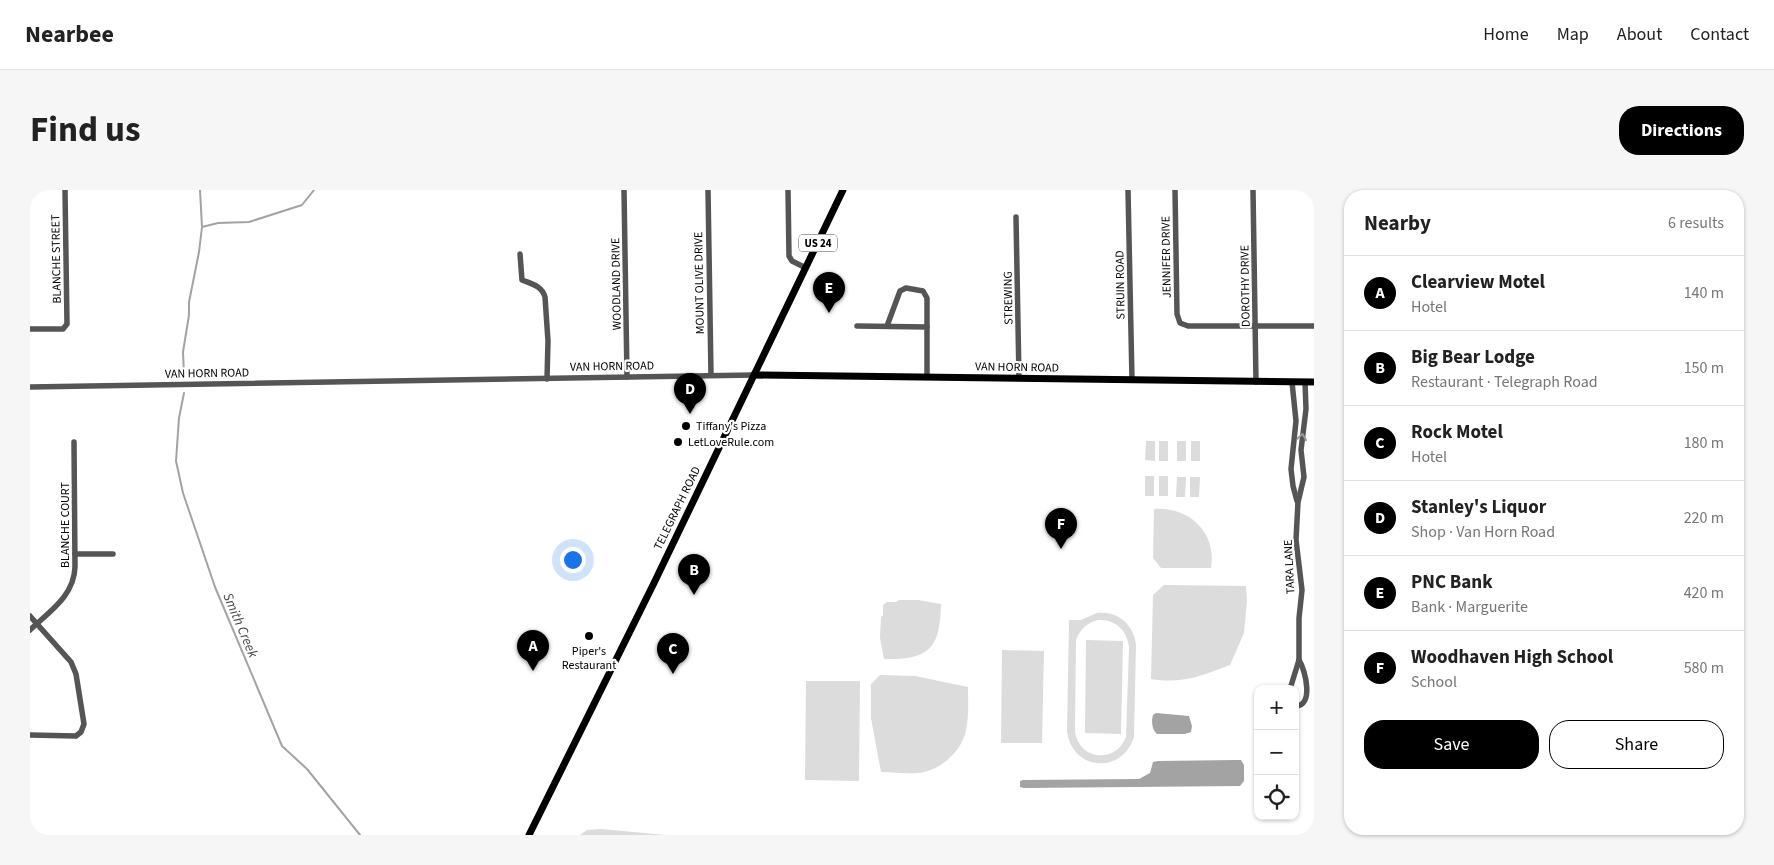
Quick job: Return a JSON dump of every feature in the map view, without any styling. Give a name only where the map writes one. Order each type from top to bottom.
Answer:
[{"type":"main road","name":"TELEGRAPH ROAD","points":[[529,835],[654,583],[843,190]]},
{"type":"main road","name":"VAN HORN ROAD","points":[[754,375],[1314,382]]},
{"type":"street","name":"BLANCHE STREET","points":[[30,329],[66,327],[65,190]]},
{"type":"street","name":"WOODLAND DRIVE","points":[[624,190],[627,377]]},
{"type":"street","name":"MOUNT OLIVE DRIVE","points":[[708,190],[711,375]]},
{"type":"street","points":[[788,190],[789,256],[792,261],[806,268]]},
{"type":"street","name":"STRUIN ROAD","points":[[1128,190],[1132,380]]},
{"type":"street","name":"JENNIFER DRIVE","points":[[1175,190],[1177,314],[1180,322],[1188,326],[1255,326]]},
{"type":"street","name":"DOROTHY DRIVE","points":[[1253,190],[1256,382]]},
{"type":"street","name":"STREWING","points":[[1016,217],[1019,378]]},
{"type":"street","points":[[520,254],[522,280],[544,291],[548,341],[547,379]]},
{"type":"street","points":[[887,326],[899,292],[906,288],[921,289],[926,293],[927,377]]},
{"type":"street","points":[[856,326],[927,327]]},
{"type":"street","points":[[1255,326],[1314,326]]},
{"type":"street","name":"VAN HORN ROAD","points":[[30,386],[754,375]]},
{"type":"street","name":"TARA LANE","points":[[1292,382],[1296,421],[1291,456],[1293,486],[1298,502]]},
{"type":"street","name":"TARA LANE","points":[[1291,685],[1299,660],[1298,618],[1302,590],[1296,540],[1298,502],[1304,477],[1301,439],[1305,421],[1305,382]]},
{"type":"street","points":[[1296,421],[1305,421]]},
{"type":"street","name":"BLANCHE COURT","points":[[30,630],[66,596],[72,586],[75,573],[74,442]]},
{"type":"street","points":[[1291,456],[1302,456]]},
{"type":"street","points":[[75,554],[114,554]]},
{"type":"street","points":[[30,616],[68,657],[74,667],[84,724],[80,734],[72,737],[30,735]]},
{"type":"street","name":"TARA LANE","points":[[1299,660],[1306,671],[1309,682],[1309,696],[1305,704],[1299,706]]},
{"type":"shaded area","points":[[1146,441],[1155,441],[1155,461],[1145,460]]},
{"type":"shaded area","points":[[1159,441],[1168,441],[1168,461],[1159,461]]},
{"type":"shaded area","points":[[1177,441],[1186,441],[1186,461],[1177,461]]},
{"type":"shaded area","points":[[1191,441],[1200,441],[1200,461],[1191,461]]},
{"type":"shaded area","points":[[1145,476],[1154,476],[1154,496],[1145,496]]},
{"type":"shaded area","points":[[1159,476],[1168,476],[1168,496],[1159,496]]},
{"type":"shaded area","points":[[1177,477],[1186,477],[1185,497],[1176,497]]},
{"type":"shaded area","points":[[1190,477],[1200,477],[1199,497],[1190,497]]},
{"type":"shaded area","points":[[1154,509],[1178,512],[1198,524],[1205,533],[1209,543],[1212,555],[1211,568],[1161,568],[1153,558]]},
{"type":"shaded area","points":[[1164,585],[1246,586],[1247,601],[1244,633],[1230,665],[1201,676],[1182,680],[1151,679],[1153,595]]},
{"type":"shaded area","points":[[918,600],[941,604],[938,632],[929,649],[922,654],[899,659],[884,659],[880,638],[883,605],[887,602]]},
{"type":"shaded area","points":[[1097,613],[1112,614],[1123,620],[1132,630],[1136,644],[1134,737],[1128,749],[1119,758],[1109,762],[1098,763],[1087,760],[1078,754],[1071,744],[1067,731],[1069,620],[1081,620]],"holes":[[[1098,620],[1110,621],[1119,627],[1126,635],[1128,641],[1126,737],[1121,746],[1114,752],[1107,755],[1098,755],[1090,753],[1083,748],[1075,732],[1076,640],[1087,625]]]},
{"type":"shaded area","points":[[1086,640],[1123,641],[1121,734],[1085,733]]},
{"type":"shaded area","points":[[1002,650],[1044,651],[1042,743],[1001,743]]},
{"type":"shaded area","points":[[880,675],[915,676],[968,687],[968,720],[964,737],[956,751],[945,762],[931,770],[919,773],[881,772],[871,718],[871,684]]},
{"type":"shaded area","points":[[806,681],[860,681],[859,781],[805,780]]},
{"type":"shaded area","points":[[1156,713],[1189,716],[1192,726],[1191,732],[1185,734],[1157,734],[1152,723],[1153,715]]},
{"type":"shaded area","points":[[1241,760],[1244,765],[1244,781],[1240,786],[1020,787],[1020,781],[1023,780],[1139,779],[1150,773],[1153,762],[1158,761]]},
{"type":"shaded area","points":[[601,829],[666,835],[580,835],[587,830]]},
{"type":"waterway","name":"Smith Creek","points":[[184,375],[183,352],[189,315],[189,302],[202,227],[200,190]]},
{"type":"waterway","name":"Smith Creek","points":[[202,227],[218,223],[249,222],[302,205],[314,190]]},
{"type":"waterway","name":"Smith Creek","points":[[184,393],[179,418],[176,461],[183,493],[215,587],[282,746],[307,769],[360,835]]},
{"type":"place","name":"PNC Bank","points":[[829,313]]},
{"type":"place","name":"Stanley's Liquor","points":[[690,414]]},
{"type":"place","name":"Tiffany's Pizza","points":[[686,426]]},
{"type":"place","name":"LetLoveRule.com","points":[[678,442]]},
{"type":"place","name":"Woodhaven High School","points":[[1061,549]]},
{"type":"place","name":"Big Bear Lodge","points":[[694,595]]},
{"type":"place","name":"Piper's Restaurant","points":[[589,636]]},
{"type":"place","name":"Clearview Motel","points":[[533,671]]},
{"type":"place","name":"Rock Motel","points":[[673,674]]}]
